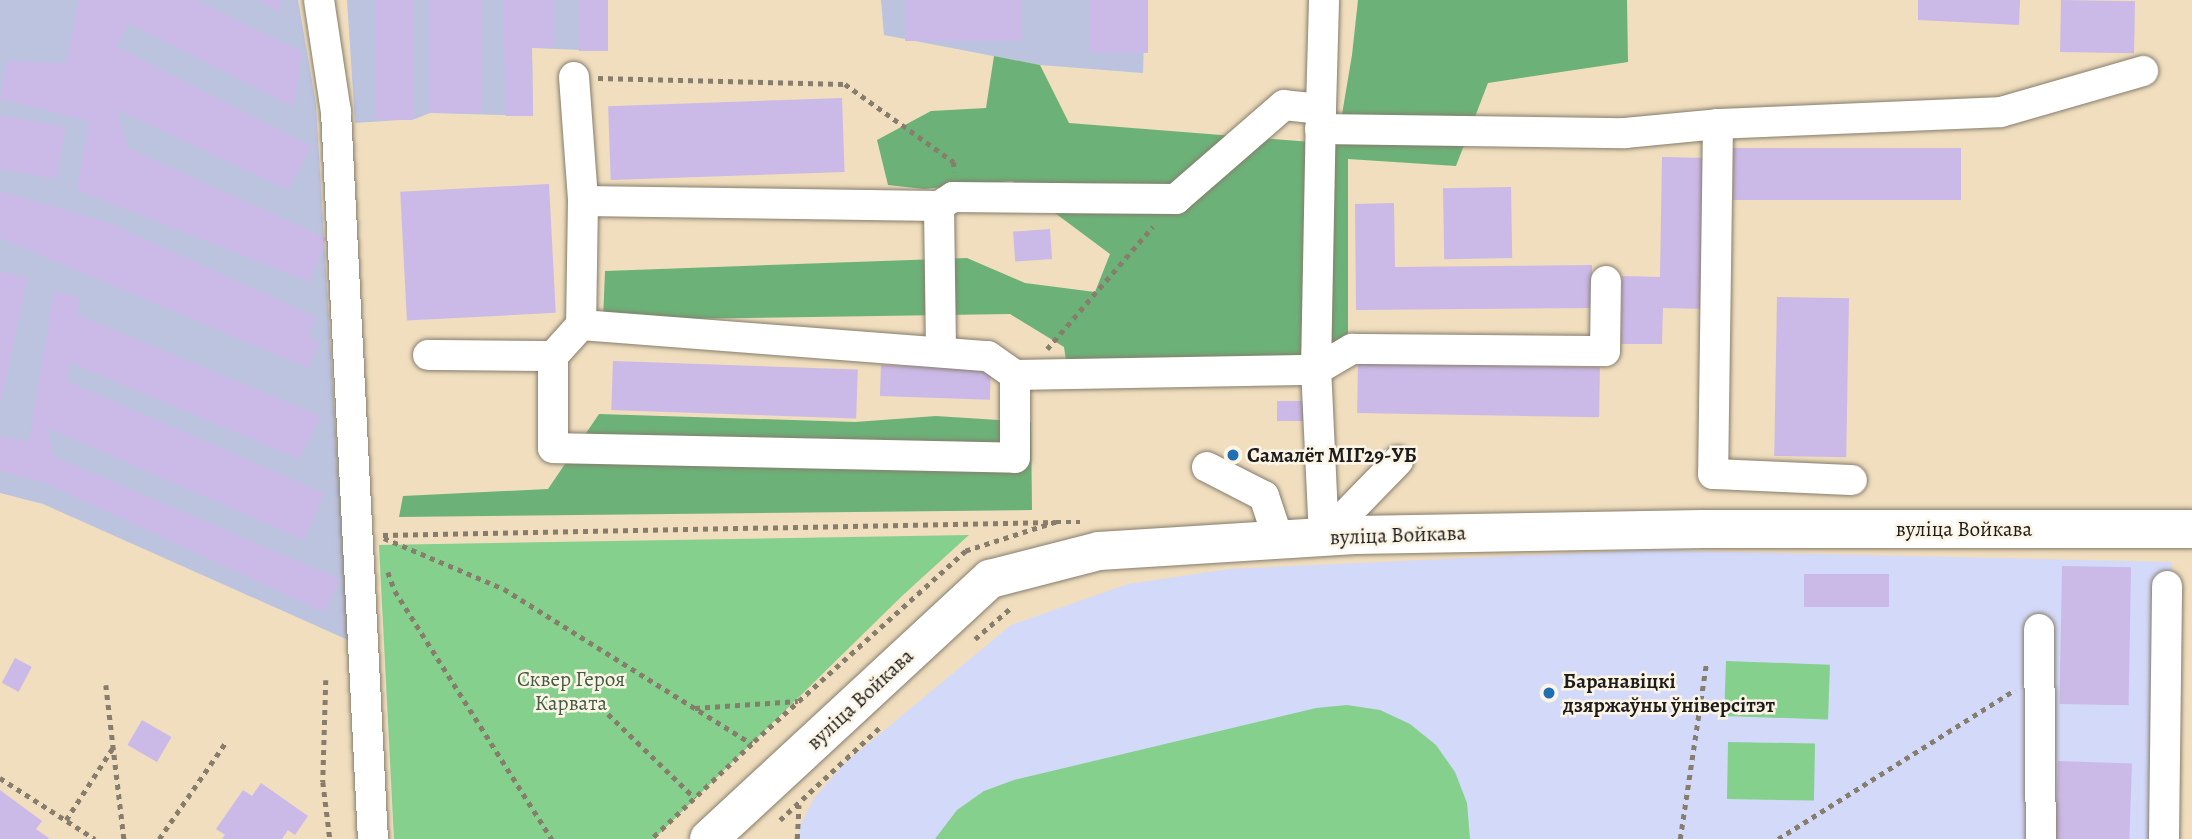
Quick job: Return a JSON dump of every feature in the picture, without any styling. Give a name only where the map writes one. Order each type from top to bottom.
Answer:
[{"type":"main road","name":"вуліца Войкава","points":[[722,834],[990,579],[1099,551],[1324,537],[1703,529],[2192,530]]},
{"type":"lane","points":[[320,0],[336,112],[373,839]]},
{"type":"lane","points":[[1324,0],[1316,370],[1324,537]]},
{"type":"lane","points":[[583,201],[1176,199],[1284,105],[1321,119],[1625,133],[1718,124],[2001,112],[2143,71]]},
{"type":"lane","points":[[575,77],[583,201],[581,325],[553,356],[553,448],[1015,458],[1020,375]]},
{"type":"lane","points":[[1718,124],[1713,474],[1852,480]]},
{"type":"lane","points":[[941,352],[946,201]]},
{"type":"lane","points":[[581,325],[988,356],[1020,375],[1316,370],[1352,349],[1605,351],[1606,281]]},
{"type":"lane","points":[[428,355],[553,356]]},
{"type":"lane","points":[[1324,537],[1398,461]]},
{"type":"lane","points":[[1207,467],[1264,496],[1279,541]]},
{"type":"lane","points":[[2164,839],[2167,586]]},
{"type":"lane","points":[[2039,629],[2040,839]]},
{"type":"path","points":[[575,77],[845,84],[954,162],[946,201]]},
{"type":"path","points":[[1020,375],[1176,199]]},
{"type":"path","points":[[377,535],[1056,522],[966,551],[752,744],[652,839]]},
{"type":"path","points":[[377,535],[380,546]]},
{"type":"path","points":[[377,535],[504,589],[752,744]]},
{"type":"path","points":[[387,569],[395,591],[552,839]]},
{"type":"path","points":[[967,647],[1015,604]]},
{"type":"path","points":[[1680,839],[1706,664]]},
{"type":"path","points":[[1778,839],[2039,674]]},
{"type":"path","points":[[326,680],[323,782],[330,839]]},
{"type":"path","points":[[106,685],[124,839]]},
{"type":"path","points":[[694,708],[799,701]]},
{"type":"path","points":[[601,708],[695,798]]},
{"type":"path","points":[[777,822],[888,720]]},
{"type":"path","points":[[159,839],[226,742]]},
{"type":"path","points":[[66,820],[113,748]]},
{"type":"path","points":[[0,779],[95,839]]},
{"type":"path","points":[[797,839],[799,804]]},
{"type":"shaded area","points":[[0,0],[298,0],[316,104],[348,640],[43,504],[0,493]]},
{"type":"shaded area","points":[[347,0],[608,0],[608,51],[532,48],[533,116],[430,113],[415,119],[355,123]]},
{"type":"shaded area","points":[[881,0],[1145,0],[1143,73],[1040,65],[884,35]]},
{"type":"shaded area","name":"Баранавіцкі дзяржаўны ўніверсітэт","points":[[1643,550],[2172,562],[2169,839],[798,839],[799,828],[814,798],[846,762],[1011,625],[1128,584],[1229,569]]},
{"type":"green space","points":[[1358,0],[1627,0],[1628,62],[1488,83],[1456,166],[1348,159],[1348,337],[1261,371],[1068,374],[1064,347],[1010,314],[603,320],[605,271],[967,258],[1025,283],[1095,292],[1110,254],[1012,181],[924,189],[888,185],[877,140],[931,111],[986,108],[994,56],[1040,65],[1069,123],[1337,144]]},
{"type":"green space","points":[[599,414],[855,422],[936,416],[1031,422],[1032,510],[399,517],[403,496],[548,489]]},
{"type":"green space","name":"Сквер Героя Карвата","points":[[969,535],[902,596],[654,839],[394,839],[379,545]]},
{"type":"green space","points":[[1726,661],[1830,665],[1828,720],[1724,716]]},
{"type":"green space","points":[[1347,705],[1380,710],[1410,724],[1436,745],[1455,772],[1467,803],[1470,839],[935,839],[957,810],[984,791],[1014,780],[1316,708]]},
{"type":"green space","points":[[1728,742],[1815,744],[1814,801],[1727,799]]},
{"type":"building","points":[[79,0],[196,0],[302,52],[294,107],[128,23],[117,47],[311,146],[288,190],[116,109],[128,148],[326,238],[310,282],[77,190],[89,121],[0,99],[7,61],[66,63]]},
{"type":"building","points":[[258,0],[282,0],[279,12]]},
{"type":"building","points":[[376,0],[413,0],[413,120],[376,120]]},
{"type":"building","points":[[430,0],[481,0],[481,113],[430,113]]},
{"type":"building","points":[[503,0],[553,0],[554,47],[532,48],[533,116],[506,116]]},
{"type":"building","points":[[579,0],[608,0],[608,51],[579,51]]},
{"type":"building","points":[[905,0],[1021,0],[1021,41],[905,41]]},
{"type":"building","points":[[1090,0],[1148,0],[1148,53],[1090,53]]},
{"type":"building","points":[[1918,0],[2020,0],[2019,25],[1918,20]]},
{"type":"building","points":[[2061,0],[2135,1],[2134,53],[2060,52]]},
{"type":"building","points":[[842,98],[845,172],[611,180],[608,106]]},
{"type":"building","points":[[0,115],[66,127],[56,179],[0,169]]},
{"type":"building","points":[[1733,148],[1961,148],[1961,200],[1733,200]]},
{"type":"building","points":[[1662,157],[1709,158],[1707,309],[1663,308],[1662,344],[1621,344],[1622,276],[1660,277]]},
{"type":"building","points":[[549,184],[556,313],[407,321],[400,192]]},
{"type":"building","points":[[1511,187],[1512,258],[1444,259],[1443,188]]},
{"type":"building","points":[[0,191],[112,224],[316,317],[308,336],[319,344],[308,368],[0,238]]},
{"type":"building","points":[[1394,203],[1395,267],[1592,265],[1592,308],[1356,310],[1355,204]]},
{"type":"building","points":[[1050,229],[1052,259],[1015,262],[1013,232]]},
{"type":"building","points":[[0,271],[28,277],[1,401],[0,401]]},
{"type":"building","points":[[54,291],[79,297],[78,315],[321,416],[299,459],[69,362],[67,381],[324,493],[304,540],[48,428],[53,456],[340,579],[324,612],[45,483],[0,471],[0,436],[29,442]]},
{"type":"building","points":[[1777,297],[1849,298],[1846,457],[1774,456]]},
{"type":"building","points":[[613,361],[858,370],[856,419],[611,410]]},
{"type":"building","points":[[1358,363],[1600,367],[1599,417],[1357,413]]},
{"type":"building","points":[[881,365],[991,369],[990,400],[880,396]]},
{"type":"building","points":[[1277,401],[1313,401],[1313,421],[1277,421]]},
{"type":"building","points":[[2062,566],[2131,567],[2129,705],[2060,704]]},
{"type":"building","points":[[1804,574],[1889,574],[1889,607],[1804,607]]},
{"type":"building","points":[[15,658],[32,667],[19,692],[2,683]]},
{"type":"building","points":[[142,720],[171,737],[157,762],[128,745]]},
{"type":"building","points":[[2058,761],[2132,764],[2129,839],[2055,839]]},
{"type":"building","points":[[261,783],[308,816],[295,835],[288,830],[282,839],[222,839],[225,835],[216,829],[243,790],[252,796]]},
{"type":"building","points":[[0,790],[42,821],[36,829],[50,839],[0,839]]},
{"type":"place","name":"Самалёт МІГ29-УБ","points":[[1233,455]]},
{"type":"place","name":"Баранавіцкі дзяржаўны ўніверсітэт","points":[[1549,693]]}]
